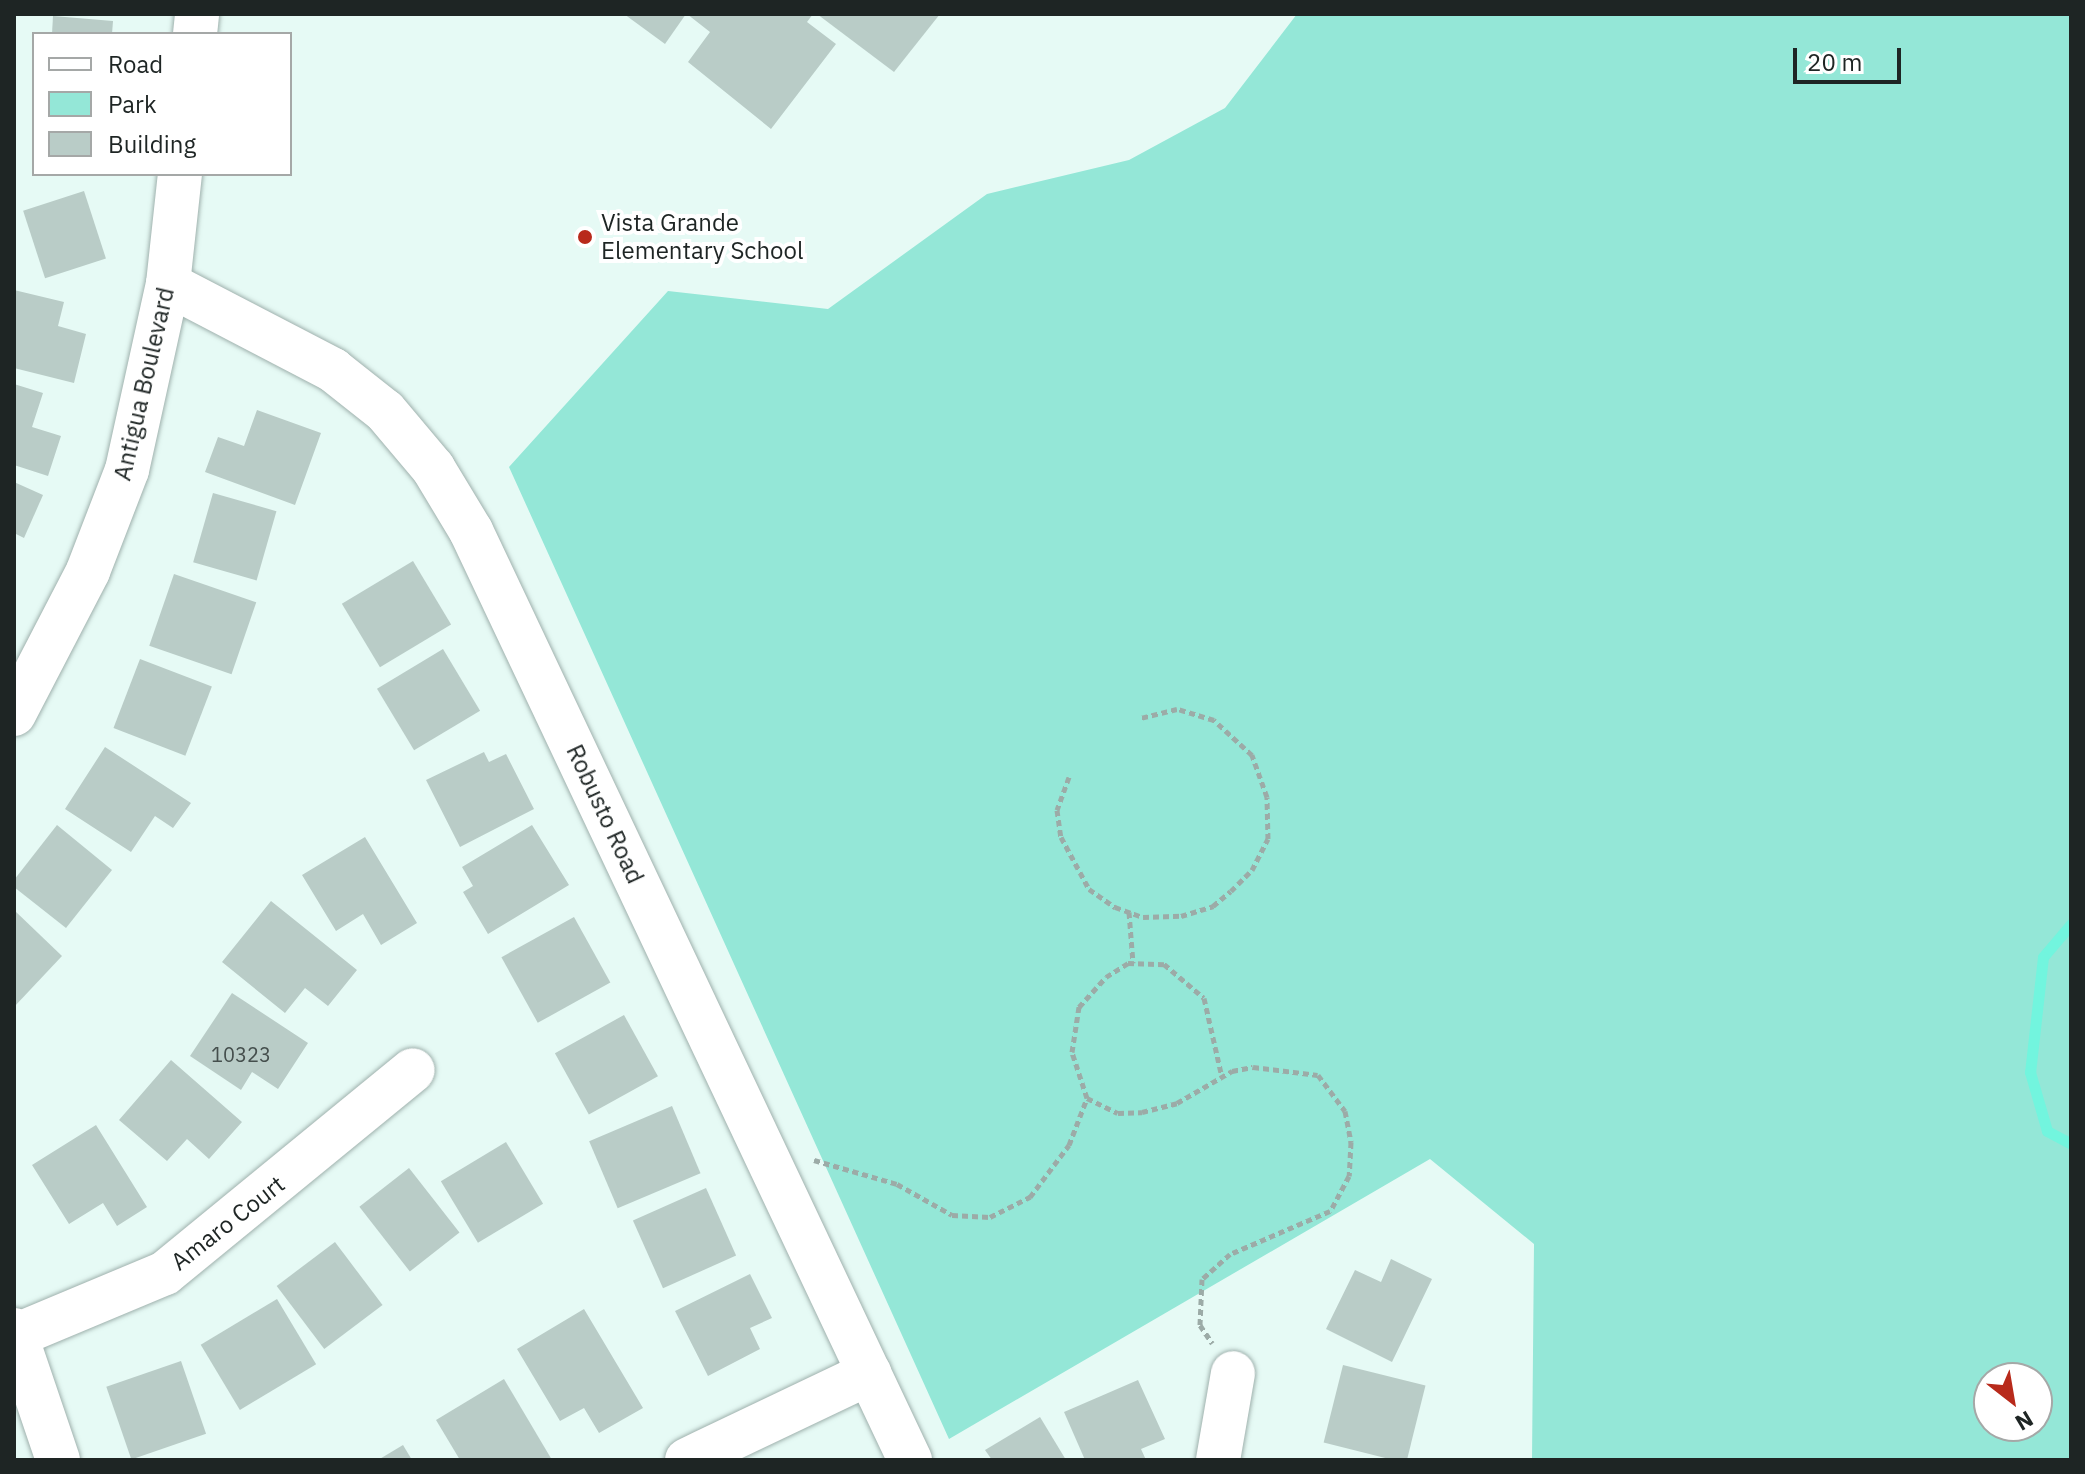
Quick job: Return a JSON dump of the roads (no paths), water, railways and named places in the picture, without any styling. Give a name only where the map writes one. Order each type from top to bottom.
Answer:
[{"type":"street","name":"Antigua Boulevard","points":[[14,714],[88,571],[127,470],[168,284],[180,176]]},
{"type":"street","name":"Robusto Road","points":[[168,284],[333,370],[385,411],[433,468],[471,531],[910,1460]]},
{"type":"street","name":"Amaro Court","points":[[15,1333],[165,1273],[413,1070]]},
{"type":"street","points":[[15,1333],[58,1460]]},
{"type":"street","points":[[687,1460],[869,1373]]},
{"type":"street","points":[[1218,1460],[1233,1373]]},
{"type":"waterway","points":[[2071,924],[2043,957],[2030,1072],[2047,1131],[2071,1144]]},
{"type":"place","name":"Vista Grande Elementary School","points":[[585,237]]}]
